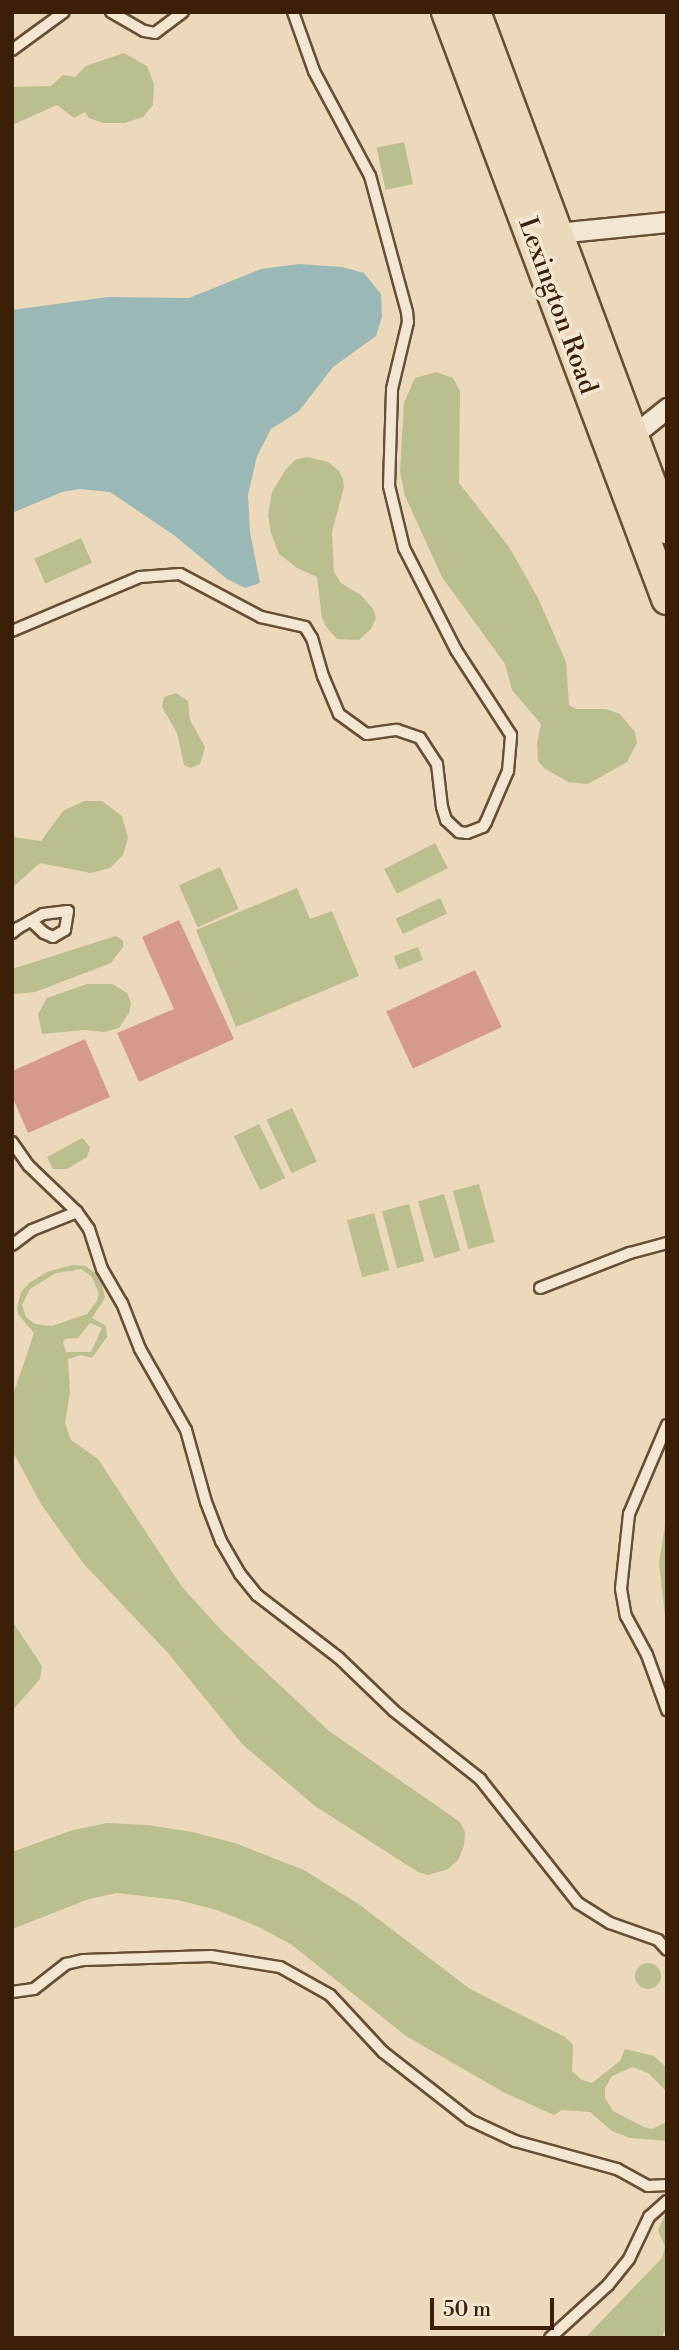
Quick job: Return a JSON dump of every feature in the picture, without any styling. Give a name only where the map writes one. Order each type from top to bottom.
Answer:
[{"type":"main road","name":"Lexington Road","points":[[447,12],[544,234]]},
{"type":"main road","name":"Lexington Road","points":[[475,12],[544,234],[622,444],[667,599]]},
{"type":"main road","name":"Lexington Road","points":[[622,444],[667,528]]},
{"type":"street","points":[[544,234],[667,222]]},
{"type":"street","points":[[622,444],[667,408]]},
{"type":"lane","points":[[12,50],[64,12]]},
{"type":"lane","points":[[111,12],[144,31],[155,33],[183,12]]},
{"type":"lane","points":[[12,631],[140,577],[180,574],[261,617],[305,627],[312,638],[323,676],[339,714],[367,734],[397,730],[419,738],[437,764],[446,820],[459,832],[467,833],[477,830],[486,822],[508,771],[511,735],[456,650],[404,548],[390,498],[389,471],[393,389],[408,322],[407,312],[370,176],[314,71],[293,12]]},
{"type":"lane","points":[[12,933],[31,921]]},
{"type":"lane","points":[[12,1142],[29,1166],[77,1212],[89,1228],[102,1269],[122,1303],[140,1349],[186,1430],[206,1502],[221,1541],[240,1574],[257,1595],[340,1658],[394,1712],[480,1779],[578,1903],[610,1923],[658,1940],[667,1950]]},
{"type":"lane","points":[[12,1245],[32,1230],[77,1212]]},
{"type":"lane","points":[[540,1288],[618,1257],[667,1243]]},
{"type":"lane","points":[[667,1425],[629,1514],[621,1601],[667,1710]]},
{"type":"lane","points":[[12,1992],[34,1989],[66,1964],[84,1961],[211,1956],[280,1967],[330,1994],[383,2052],[470,2120],[515,2141],[617,2169],[648,2186],[667,2185]]},
{"type":"lane","points":[[550,2338],[608,2285],[629,2259],[649,2217],[667,2201]]},
{"type":"green space","points":[[124,53],[147,66],[154,84],[153,105],[143,117],[125,123],[103,123],[89,118],[85,112],[74,118],[57,105],[12,125],[12,87],[51,86],[63,75],[75,77],[86,66]]},
{"type":"green space","points":[[404,142],[413,184],[386,190],[377,148]]},
{"type":"green space","points":[[436,372],[453,378],[460,391],[459,483],[509,547],[538,598],[566,662],[569,705],[576,709],[606,709],[620,714],[635,732],[637,743],[627,762],[588,784],[568,782],[544,768],[538,761],[537,743],[541,724],[512,690],[505,664],[442,577],[405,496],[400,472],[404,403],[415,378]]},
{"type":"green space","points":[[307,457],[328,462],[339,471],[343,479],[344,487],[332,532],[334,572],[341,583],[361,595],[373,609],[376,618],[371,629],[359,640],[337,639],[327,628],[322,618],[317,577],[297,568],[279,554],[271,533],[268,515],[272,492],[295,460]]},
{"type":"green space","points":[[81,538],[92,563],[45,583],[34,559]]},
{"type":"green space","points":[[176,693],[188,701],[190,720],[205,747],[200,764],[191,768],[184,765],[177,733],[162,707],[164,697]]},
{"type":"green space","points":[[84,801],[102,801],[122,816],[128,838],[123,855],[110,868],[91,873],[40,863],[12,888],[12,837],[41,841],[63,811]]},
{"type":"green space","points":[[435,843],[448,868],[397,894],[384,869]]},
{"type":"green space","points":[[220,867],[239,909],[198,927],[179,885]]},
{"type":"green space","points":[[297,888],[310,919],[332,911],[359,976],[236,1027],[196,930]]},
{"type":"green space","points":[[440,898],[447,913],[403,934],[396,919]]},
{"type":"green space","points":[[116,936],[123,941],[123,947],[111,963],[35,992],[14,994],[12,969]]},
{"type":"green space","points":[[418,947],[423,960],[399,969],[394,956]]},
{"type":"green space","points":[[87,984],[112,984],[127,993],[131,1003],[129,1013],[119,1028],[104,1032],[84,1030],[42,1034],[38,1014],[47,998]]},
{"type":"green space","points":[[292,1108],[317,1161],[292,1173],[267,1120]]},
{"type":"green space","points":[[259,1124],[285,1178],[260,1190],[234,1136]]},
{"type":"green space","points":[[82,1138],[90,1147],[87,1157],[67,1169],[53,1169],[47,1157]]},
{"type":"green space","points":[[479,1184],[495,1242],[468,1249],[453,1191]]},
{"type":"green space","points":[[444,1194],[460,1251],[434,1258],[418,1201]]},
{"type":"green space","points":[[409,1204],[424,1261],[397,1268],[382,1211]]},
{"type":"green space","points":[[374,1213],[389,1270],[362,1277],[347,1220]]},
{"type":"green space","points":[[72,1265],[85,1266],[100,1276],[105,1298],[92,1318],[106,1326],[107,1337],[92,1358],[81,1355],[68,1359],[70,1392],[65,1423],[71,1440],[98,1459],[182,1587],[223,1632],[329,1731],[460,1822],[465,1832],[464,1846],[458,1860],[448,1869],[428,1875],[418,1872],[315,1806],[243,1745],[168,1653],[83,1563],[41,1504],[12,1450],[12,1398],[34,1333],[18,1314],[21,1292],[29,1283],[47,1272]],"holes":[[[81,1269],[92,1277],[99,1294],[87,1314],[52,1326],[35,1324],[26,1317],[22,1305],[30,1289],[56,1273]],[[90,1323],[102,1328],[91,1352],[66,1352],[63,1343],[65,1339],[78,1338]]]},
{"type":"green space","points":[[667,1512],[667,1634],[659,1563]]},
{"type":"green space","points":[[12,1621],[42,1666],[40,1679],[12,1711]]},
{"type":"green space","points":[[107,1823],[148,1825],[192,1832],[235,1843],[304,1870],[360,1905],[470,1989],[565,2037],[573,2045],[572,2071],[582,2080],[592,2083],[620,2061],[625,2049],[654,2056],[667,2068],[667,2092],[648,2073],[633,2067],[612,2076],[605,2088],[605,2098],[613,2111],[644,2127],[652,2129],[667,2122],[667,2141],[630,2138],[612,2131],[590,2112],[562,2110],[554,2115],[505,2093],[406,2036],[292,1945],[259,1927],[217,1910],[178,1900],[117,1893],[89,1899],[12,1929],[12,1852],[73,1830]]},
{"type":"green space","points":[[648,1963],[657,1967],[661,1976],[657,1985],[648,1989],[639,1985],[635,1976],[639,1967]]},
{"type":"green space","points":[[667,2211],[667,2327],[661,2338],[585,2338],[662,2258],[665,2247],[658,2230]]},
{"type":"water","points":[[299,264],[342,267],[364,273],[381,294],[382,317],[376,336],[333,367],[299,411],[271,429],[257,456],[248,495],[250,532],[260,583],[245,588],[227,579],[175,536],[110,492],[80,489],[62,492],[12,513],[12,310],[108,297],[189,298],[261,269]]},
{"type":"building","points":[[179,920],[234,1039],[139,1082],[117,1033],[174,1009],[142,937]]},
{"type":"building","points":[[475,970],[502,1027],[413,1069],[386,1011]]},
{"type":"building","points":[[85,1039],[110,1097],[28,1133],[12,1096],[12,1071]]}]
